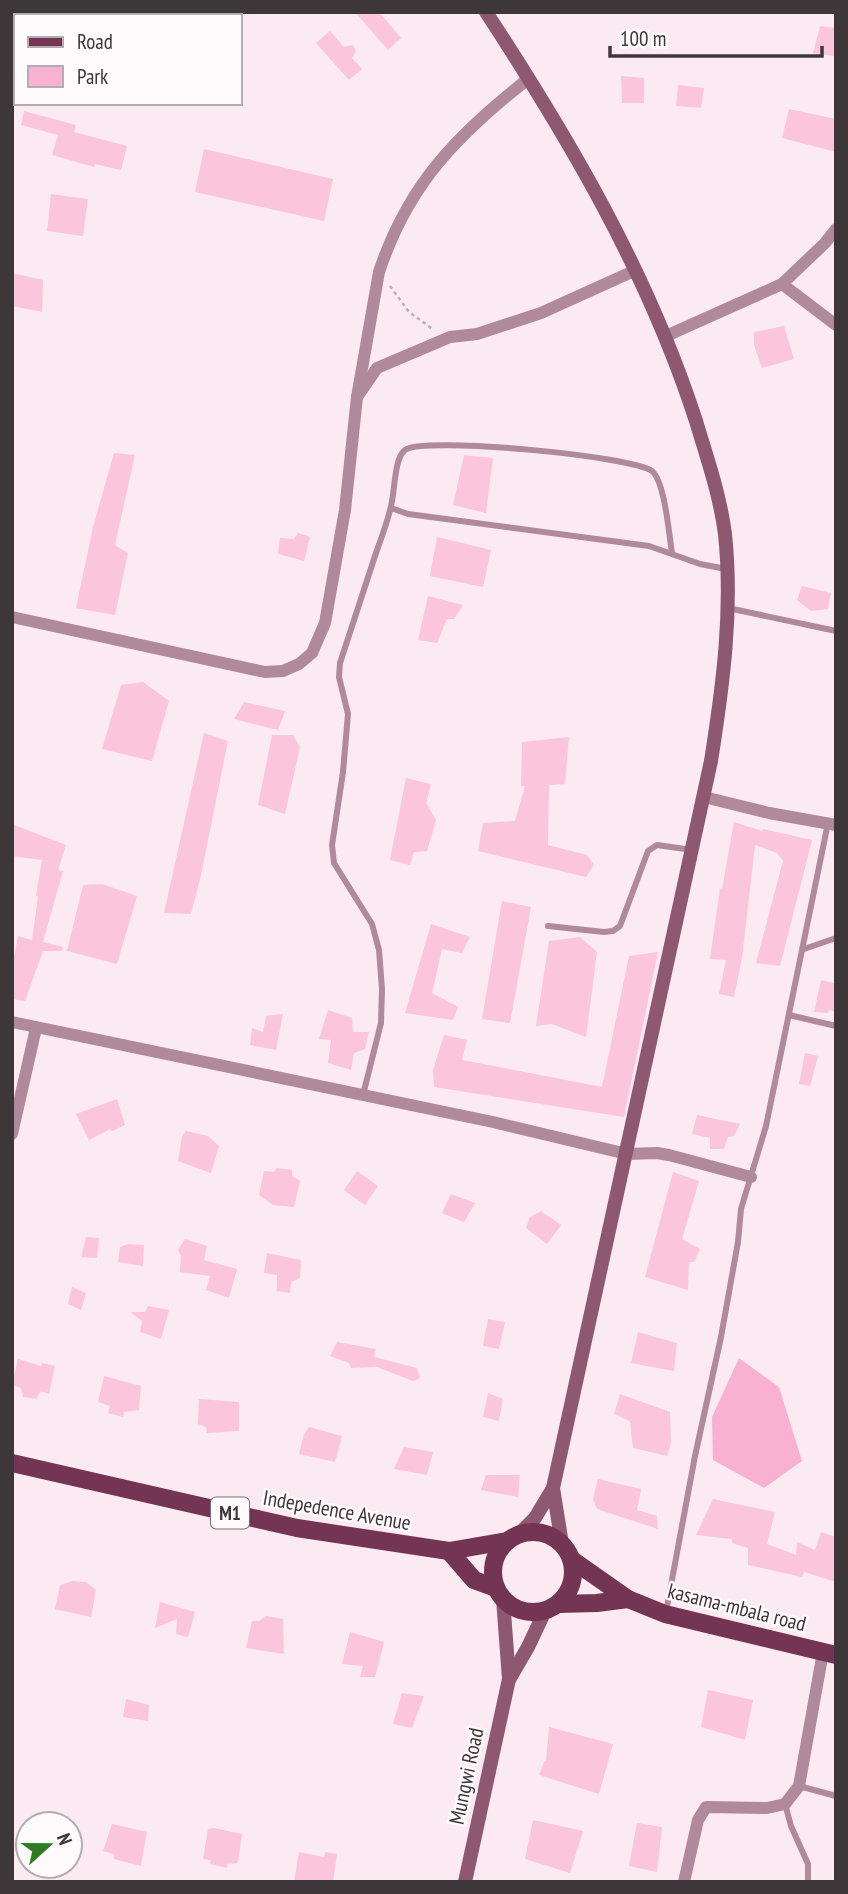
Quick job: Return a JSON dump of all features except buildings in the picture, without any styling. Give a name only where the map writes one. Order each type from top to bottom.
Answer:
[{"type":"main road","name":"Indepedence Avenue","points":[[12,1463],[296,1528],[449,1552]]},
{"type":"main road","name":"M1","points":[[541,1533],[628,1599],[552,1607],[530,1613],[516,1608],[500,1594],[474,1580],[449,1552],[541,1533]]},
{"type":"main road","points":[[500,1594],[493,1571],[497,1555],[513,1538]]},
{"type":"main road","points":[[552,1607],[569,1591],[573,1575],[566,1551]]},
{"type":"main road","name":"kasama-mbala road","points":[[628,1599],[665,1614],[830,1654]]},
{"type":"street","points":[[486,12],[529,78],[607,212],[666,336],[714,477],[725,533],[728,608],[723,684],[705,797],[553,1488],[535,1518],[513,1538]]},
{"type":"street","points":[[12,617],[265,673],[283,671],[299,664],[312,653],[325,623],[345,510],[357,397],[379,272],[409,202],[429,172],[475,122],[529,78]]},
{"type":"street","points":[[666,336],[782,284],[836,229]]},
{"type":"street","points":[[357,397],[377,368],[450,337],[477,334],[541,313],[636,270]]},
{"type":"street","points":[[782,284],[836,325]]},
{"type":"street","points":[[705,797],[769,813],[832,824]]},
{"type":"street","points":[[12,1022],[493,1122],[627,1154],[669,1155],[751,1177]]},
{"type":"street","points":[[12,1134],[36,1028]]},
{"type":"street","points":[[553,1488],[566,1551]]},
{"type":"street","points":[[500,1594],[509,1679]]},
{"type":"street","points":[[509,1679],[552,1607]]},
{"type":"street","points":[[684,1882],[698,1820],[706,1807],[767,1808],[785,1804],[799,1786],[830,1654]]},
{"type":"street","name":"Mungwi Road","points":[[465,1882],[509,1679]]},
{"type":"lane","points":[[363,1096],[381,1023],[382,989],[379,950],[372,924],[334,863],[332,845],[348,714],[339,677],[340,663],[391,508],[398,460],[404,450],[415,445],[444,443],[570,454],[638,464],[652,471],[660,481],[672,553]]},
{"type":"lane","points":[[391,508],[408,514],[649,546],[700,564],[726,569]]},
{"type":"lane","points":[[728,608],[836,631]]},
{"type":"lane","points":[[665,1614],[721,1337],[738,1242],[741,1209],[766,1126],[832,824]]},
{"type":"lane","points":[[548,926],[613,931],[620,926],[648,851],[657,845],[693,850]]},
{"type":"lane","points":[[804,949],[836,938]]},
{"type":"lane","points":[[789,1015],[836,1026]]},
{"type":"lane","points":[[799,1786],[836,1796]]},
{"type":"lane","points":[[785,1804],[790,1826],[808,1864],[808,1882]]},
{"type":"path","points":[[379,272],[409,312],[428,327],[450,337]]},
{"type":"green space","points":[[739,1358],[779,1387],[802,1461],[764,1488],[713,1460],[712,1417]]}]
